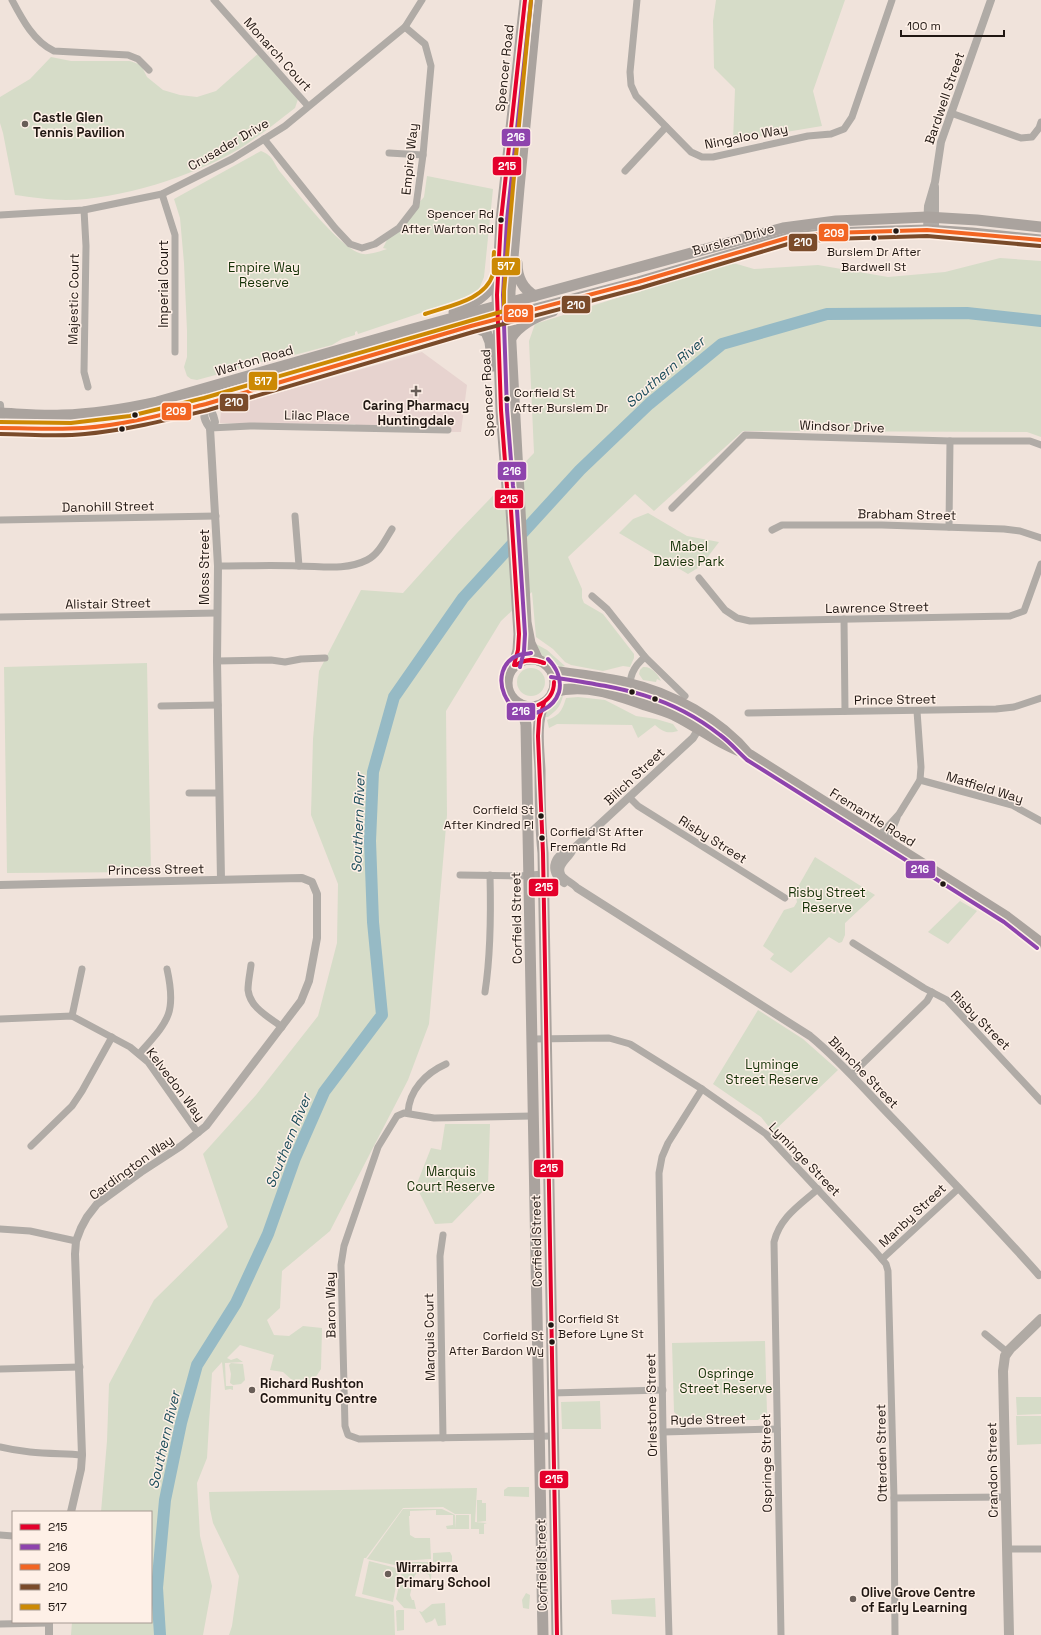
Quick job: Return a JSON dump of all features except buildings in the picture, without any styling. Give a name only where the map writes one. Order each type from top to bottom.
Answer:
[{"type":"main road","name":"Spencer Road","points":[[515,510],[507,487],[503,438],[497,306],[501,220],[525,0]]},
{"type":"main road","name":"Spencer Road","points":[[514,666],[518,650],[519,634],[519,572],[515,510],[510,302],[537,0]]},
{"type":"main road","points":[[507,170],[515,167],[516,155],[524,134]]},
{"type":"main road","name":"Burslem Drive","points":[[510,302],[783,228],[836,222],[931,217],[1041,227]]},
{"type":"main road","name":"Burslem Drive","points":[[510,316],[598,293],[787,238],[830,233],[931,230],[1041,240]]},
{"type":"main road","points":[[515,237],[519,249],[517,266],[520,281],[527,292],[535,296]]},
{"type":"main road","points":[[628,271],[632,275],[651,273],[665,274]]},
{"type":"main road","points":[[409,330],[429,320],[458,310],[477,300],[491,290],[498,278]]},
{"type":"main road","points":[[511,338],[516,331],[534,319],[547,313],[588,300],[598,293]]},
{"type":"main road","name":"Warton Road","points":[[0,410],[61,415],[103,412],[130,408],[188,394],[510,302]]},
{"type":"main road","points":[[1,428],[71,429],[131,422],[206,404],[471,326],[510,316]]},
{"type":"main road","points":[[471,326],[486,332],[490,342],[498,423],[503,438]]},
{"type":"main road","points":[[292,364],[299,366],[311,365],[335,359],[344,363]]},
{"type":"main road","points":[[243,378],[250,384],[278,383]]},
{"type":"main road","name":"Spencer Road","points":[[519,572],[528,634],[538,660]]},
{"type":"main road","points":[[526,660],[538,660],[548,666],[552,671],[554,678],[553,692],[544,703],[529,707],[521,705],[513,699],[508,691],[507,682],[509,673],[514,666],[526,660]]},
{"type":"main road","name":"Fremantle Road","points":[[552,671],[629,683],[675,700],[706,717],[738,742],[750,755]]},
{"type":"main road","name":"Fremantle Road","points":[[553,692],[573,688],[612,693],[672,714],[734,750],[750,755],[1007,917],[1041,943]]},
{"type":"main road","name":"Corfield Street","points":[[544,703],[540,715],[539,728],[540,830],[543,874],[557,1635]]},
{"type":"main road","name":"Corfield Street","points":[[521,705],[526,725],[532,1116],[543,1635]]},
{"type":"main road","points":[[1007,1352],[1018,1339],[1041,1319]]},
{"type":"main road","name":"Crandon Street","points":[[1007,1352],[1003,1370],[1009,1635]]},
{"type":"street","points":[[12,0],[41,44],[46,48],[54,51],[128,55],[138,59],[149,70]]},
{"type":"street","name":"Monarch Court","points":[[214,0],[308,106]]},
{"type":"street","name":"Crusader Drive","points":[[0,215],[84,210],[162,194],[232,159],[285,126],[405,27],[422,0]]},
{"type":"street","name":"Ningaloo Way","points":[[637,0],[630,72],[631,84],[636,96],[666,127],[691,152],[702,157],[808,136],[831,134],[844,129],[852,117],[892,0]]},
{"type":"street","name":"Bardwell Street","points":[[931,230],[929,200],[934,182],[941,142],[991,0]]},
{"type":"street","name":"Empire Way","points":[[264,139],[335,228],[350,244],[362,248],[375,244],[399,228],[416,206],[423,155],[431,66],[425,44],[405,27]]},
{"type":"street","points":[[951,113],[1021,138],[1032,137],[1039,128],[1041,122]]},
{"type":"street","points":[[625,171],[666,127]]},
{"type":"street","points":[[389,153],[423,155]]},
{"type":"street","name":"Imperial Court","points":[[162,194],[175,235],[175,352]]},
{"type":"street","name":"Majestic Court","points":[[84,210],[86,246],[84,372],[88,387]]},
{"type":"street","points":[[188,394],[206,404],[213,391],[220,385]]},
{"type":"street","name":"Moss Street","points":[[206,404],[203,413],[205,422],[210,428],[218,566],[217,661],[221,879]]},
{"type":"street","points":[[0,410],[1,428]]},
{"type":"street","name":"Lilac Place","points":[[210,428],[250,426],[448,430]]},
{"type":"street","name":"Windsor Drive","points":[[672,508],[745,435],[950,441],[1030,441],[1041,445]]},
{"type":"street","points":[[949,527],[950,441]]},
{"type":"street","name":"Danohill Street","points":[[0,520],[216,516]]},
{"type":"street","points":[[295,516],[299,566]]},
{"type":"street","name":"Brabham Street","points":[[772,530],[782,525],[949,527],[1009,529],[1041,538]]},
{"type":"street","points":[[218,566],[299,566],[336,568],[355,565],[369,560],[380,549],[392,529]]},
{"type":"street","name":"Lawrence Street","points":[[699,578],[725,610],[737,618],[750,621],[1010,616],[1024,611],[1041,564]]},
{"type":"street","points":[[592,596],[607,609],[645,657],[685,696]]},
{"type":"street","name":"Alistair Street","points":[[0,617],[217,613]]},
{"type":"street","points":[[844,620],[845,711]]},
{"type":"street","points":[[645,657],[634,669],[629,683],[631,691],[662,703],[672,714]]},
{"type":"street","points":[[217,661],[271,660],[285,662],[301,659],[325,658]]},
{"type":"street","points":[[612,693],[629,683]]},
{"type":"street","name":"Prince Street","points":[[748,713],[917,711],[1014,707],[1041,698]]},
{"type":"street","points":[[160,706],[218,706]]},
{"type":"street","points":[[883,839],[920,780],[921,767],[917,711]]},
{"type":"street","name":"Bilich Street","points":[[573,849],[693,738],[706,717]]},
{"type":"street","name":"Matfield Way","points":[[920,780],[1012,805],[1041,821]]},
{"type":"street","points":[[188,793],[219,793]]},
{"type":"street","name":"Risby Street","points":[[629,797],[638,806],[785,898]]},
{"type":"street","name":"Blanche Street","points":[[573,849],[566,851],[555,863],[553,869],[558,879],[572,888],[577,888],[810,1036],[852,1074],[880,1106],[959,1188],[1039,1275]]},
{"type":"street","points":[[460,875],[520,876],[528,874],[543,874]]},
{"type":"street","points":[[485,992],[488,974],[490,875]]},
{"type":"street","name":"Princess Street","points":[[0,885],[302,878],[312,882]]},
{"type":"street","name":"Cardington Way","points":[[71,1511],[81,1469],[82,1455],[75,1254],[76,1241],[80,1228],[97,1204],[198,1133],[213,1118],[301,1001],[310,981],[317,938],[317,894],[312,882]]},
{"type":"street","name":"Risby Street","points":[[852,943],[947,1000],[1041,1101]]},
{"type":"street","points":[[251,965],[248,990],[251,1001],[260,1011],[282,1027]]},
{"type":"street","points":[[0,1019],[72,1016],[82,969]]},
{"type":"street","points":[[139,1054],[163,1026],[171,1005],[171,986],[167,969]]},
{"type":"street","points":[[852,1074],[927,1001],[932,992]]},
{"type":"street","name":"Kelvedon Way","points":[[72,1016],[139,1054],[148,1062],[198,1133]]},
{"type":"street","points":[[31,1146],[72,1106],[112,1038]]},
{"type":"street","name":"Lyminge Street","points":[[532,1039],[618,1039],[630,1044],[702,1089],[766,1134],[882,1259],[888,1271]]},
{"type":"street","points":[[446,1064],[429,1073],[411,1094],[408,1113],[434,1118],[532,1116]]},
{"type":"street","name":"Orlestone Street","points":[[669,1635],[663,1432],[659,1173],[662,1156],[668,1143],[702,1089]]},
{"type":"street","name":"Baron Way","points":[[408,1113],[397,1116],[378,1147],[344,1246],[342,1264],[345,1426],[348,1435],[359,1439],[553,1436]]},
{"type":"street","name":"Manby Street","points":[[882,1259],[959,1188]]},
{"type":"street","name":"Ospringe Street","points":[[781,1635],[774,1242],[778,1230],[785,1218],[818,1189]]},
{"type":"street","points":[[0,1229],[30,1231],[76,1241]]},
{"type":"street","name":"Marquis Court","points":[[442,1235],[440,1256],[443,1438]]},
{"type":"street","name":"Otterden Street","points":[[888,1271],[894,1498],[895,1635]]},
{"type":"street","points":[[985,1334],[1007,1352]]},
{"type":"street","points":[[0,1369],[80,1367]]},
{"type":"street","points":[[552,1393],[663,1390]]},
{"type":"street","name":"Ryde Street","points":[[663,1432],[777,1430]]},
{"type":"street","points":[[0,1447],[35,1454],[82,1455]]},
{"type":"street","points":[[894,1498],[1006,1497]]},
{"type":"street","points":[[0,1535],[12,1536]]},
{"type":"street","points":[[1008,1549],[1041,1549]]},
{"type":"street","points":[[0,1624],[24,1623]]},
{"type":"street","points":[[49,1623],[49,1635]]},
{"type":"shaded area","points":[[422,352],[467,385],[461,432],[361,431],[355,424],[220,423],[221,409]]},
{"type":"green space","points":[[716,0],[845,0],[813,91],[822,126],[733,141],[735,89],[714,68],[713,21]]},
{"type":"green space","points":[[260,52],[298,99],[295,108],[239,149],[221,159],[178,177],[155,185],[109,196],[66,200],[15,195],[0,123],[0,97],[30,79],[51,57],[71,61],[130,61],[141,65],[147,77],[163,90],[180,95],[197,97],[216,91]]},
{"type":"green space","name":"Empire Way Reserve","points":[[261,151],[271,158],[297,193],[332,232],[343,243],[363,254],[387,249],[383,248],[388,238],[424,197],[427,176],[493,189],[484,277],[477,294],[358,334],[357,331],[355,332],[355,335],[342,339],[332,345],[272,361],[254,361],[256,364],[197,380],[191,379],[187,376],[184,367],[187,357],[187,331],[184,263],[180,218],[174,199]]},
{"type":"green space","points":[[1000,258],[1041,261],[1041,437],[1027,432],[743,431],[654,511],[635,494],[568,557],[582,589],[582,598],[584,603],[603,614],[634,654],[630,667],[623,666],[603,671],[571,665],[565,662],[553,649],[536,637],[532,592],[501,621],[446,711],[447,815],[429,1024],[408,1080],[330,1231],[282,1271],[280,1308],[267,1320],[274,1335],[289,1336],[303,1326],[322,1328],[321,1369],[311,1384],[300,1387],[283,1372],[270,1370],[274,1355],[240,1345],[227,1358],[231,1360],[237,1358],[243,1362],[225,1363],[226,1386],[233,1386],[233,1390],[225,1390],[222,1362],[212,1373],[207,1458],[197,1483],[200,1536],[212,1586],[203,1635],[71,1635],[72,1623],[152,1623],[152,1511],[101,1511],[107,1441],[109,1384],[154,1300],[228,1227],[203,1154],[256,1095],[318,1016],[337,943],[338,884],[311,815],[313,739],[319,671],[361,590],[403,593],[457,533],[534,453],[529,341],[535,324],[730,262],[754,269],[818,265],[888,277],[945,272]]},
{"type":"green space","name":"Mabel Davies Park","points":[[648,513],[687,536],[719,542],[701,566],[688,574],[619,533],[633,519]]},
{"type":"green space","points":[[536,644],[547,650],[565,666],[561,667],[543,657]]},
{"type":"green space","points":[[147,663],[151,872],[7,873],[4,667]]},
{"type":"green space","points":[[643,667],[654,671],[661,681],[657,679],[656,682],[643,680],[639,674]]},
{"type":"green space","points":[[531,668],[537,669],[541,672],[544,676],[544,688],[541,692],[537,695],[531,696],[525,695],[521,692],[518,688],[517,682],[518,676],[521,672],[525,669]]},
{"type":"green space","points":[[563,696],[556,710],[548,717],[545,717],[550,703]]},
{"type":"green space","points":[[578,697],[605,700],[636,716],[656,719],[673,724],[678,731],[666,732],[655,725],[638,738],[632,725],[557,724],[549,728],[547,720],[560,712],[566,698]]},
{"type":"green space","name":"Risby Street Reserve","points":[[815,857],[875,895],[845,923],[845,935],[842,942],[839,943],[829,937],[791,973],[770,959],[774,954],[763,946],[784,910],[794,907],[797,902],[795,892]]},
{"type":"green space","points":[[960,901],[977,911],[948,944],[928,932]]},
{"type":"green space","name":"Lyminge Street Reserve","points":[[758,1010],[803,1039],[838,1070],[773,1132],[761,1117],[713,1084]]},
{"type":"green space","name":"Marquis Court Reserve","points":[[445,1124],[490,1124],[488,1186],[452,1223],[435,1224],[416,1186],[431,1148],[441,1150]]},
{"type":"green space","name":"Ospringe Street Reserve","points":[[765,1341],[767,1413],[758,1420],[682,1420],[674,1412],[672,1343]]},
{"type":"green space","points":[[231,1363],[243,1364],[245,1380],[241,1384],[233,1385],[230,1383],[231,1374],[229,1365]]},
{"type":"green space","points":[[1016,1397],[1041,1397],[1041,1414],[1017,1415]]},
{"type":"green space","points":[[600,1401],[601,1429],[562,1429],[561,1402]]},
{"type":"green space","points":[[1016,1416],[1041,1416],[1041,1444],[1017,1445]]},
{"type":"green space","points":[[508,1487],[529,1487],[529,1497],[504,1496],[504,1490]]},
{"type":"green space","points":[[477,1488],[475,1522],[487,1523],[484,1524],[484,1534],[479,1534],[479,1529],[471,1529],[471,1514],[455,1514],[443,1507],[403,1508],[366,1558],[364,1558],[355,1596],[393,1605],[395,1635],[229,1635],[232,1626],[239,1576],[213,1523],[209,1492]]},
{"type":"green space","points":[[477,1500],[482,1500],[482,1503],[486,1503],[486,1521],[477,1522]]},
{"type":"green space","points":[[403,1509],[442,1509],[455,1515],[456,1529],[447,1529],[446,1526],[453,1525],[453,1515],[436,1515],[436,1510],[410,1511],[410,1535],[415,1538],[430,1538],[431,1559],[400,1561],[399,1566],[367,1559]]},
{"type":"green space","points":[[456,1515],[469,1515],[469,1529],[456,1529]]},
{"type":"green space","points":[[450,1552],[452,1562],[433,1562],[433,1553]]},
{"type":"green space","points":[[369,1561],[400,1569],[395,1586],[393,1602],[362,1594]]},
{"type":"green space","points":[[401,1562],[429,1562],[432,1565],[431,1579],[429,1575],[423,1572],[416,1574],[414,1577],[410,1595],[412,1600],[414,1600],[416,1609],[404,1608],[396,1599],[403,1567],[400,1566]]},
{"type":"green space","points":[[526,1593],[530,1595],[529,1609],[523,1608],[522,1600]]},
{"type":"green space","points":[[655,1598],[656,1617],[612,1614],[611,1600]]},
{"type":"green space","points":[[445,1603],[446,1625],[438,1626],[435,1618],[426,1623],[419,1611],[422,1612],[432,1604]]},
{"type":"green space","points":[[404,1610],[404,1630],[397,1631],[396,1611]]},
{"type":"waterway","name":"Southern River","points":[[160,1635],[157,1588],[165,1500],[181,1423],[197,1365],[236,1303],[268,1234],[295,1158],[324,1092],[382,1015],[373,922],[370,841],[373,772],[394,697],[463,598],[580,470],[649,404],[722,344],[827,314],[967,313],[1041,321]]},
{"type":"transit line","name":"215","points":[[514,665],[518,650],[519,634],[511,510],[507,487],[501,410],[497,295],[501,220],[525,0]]},
{"type":"transit line","name":"517","points":[[0,422],[71,423],[130,416],[204,398],[504,311],[504,291],[513,187],[531,0]]},
{"type":"transit line","name":"216","points":[[520,667],[524,651],[525,634],[517,510],[513,486],[507,410],[503,295],[507,220],[531,1]]},
{"type":"transit line","name":"209","points":[[0,428],[52,429],[99,427],[175,412],[471,326],[638,282],[787,238],[830,233],[927,230],[1041,240]]},
{"type":"transit line","name":"210","points":[[0,434],[85,434],[132,427],[193,414],[473,332],[640,288],[788,244],[830,239],[927,236],[1040,246]]},
{"type":"transit line","name":"517","points":[[425,314],[464,301],[482,291],[489,283],[493,274],[494,252]]},
{"type":"transit line","name":"216","points":[[531,653],[519,655],[508,662],[503,672],[502,683],[504,694],[511,704],[519,711],[530,714],[543,710],[555,701],[559,692],[560,683],[556,670],[548,659]]},
{"type":"transit line","name":"215","points":[[516,665],[523,661],[530,660],[544,663]]},
{"type":"transit line","name":"215","points":[[516,665],[530,661],[544,663]]},
{"type":"transit line","name":"216","points":[[551,677],[597,684],[640,694],[660,701],[700,721],[724,738],[747,760],[1004,922],[1037,948]]},
{"type":"transit line","name":"215","points":[[538,705],[550,696],[553,690],[554,682]]},
{"type":"transit line","name":"215","points":[[544,703],[539,719],[538,736],[543,853],[557,1635]]},
{"type":"place","name":"Castle Glen Tennis Pavilion","points":[[25,124]]},
{"type":"place","name":"Spencer Rd After Warton Rd","points":[[501,220]]},
{"type":"place","name":"Burslem Dr After Bardwell St","points":[[874,238]]},
{"type":"place","name":"Caring Pharmacy Huntingdale","points":[[416,391]]},
{"type":"place","name":"Corfield St After Burslem Dr","points":[[507,399]]},
{"type":"place","name":"Corfield St After Kindred Pl","points":[[541,816]]},
{"type":"place","name":"Corfield St After Fremantle Rd","points":[[542,838]]},
{"type":"place","name":"Corfield St Before Lyne St","points":[[551,1325]]},
{"type":"place","name":"Corfield St After Bardon Wy","points":[[552,1342]]},
{"type":"place","name":"Richard Rushton Community Centre","points":[[252,1390]]},
{"type":"place","name":"Wirrabirra Primary School","points":[[388,1574]]},
{"type":"place","name":"Olive Grove Centre of Early Learning","points":[[853,1599]]}]
